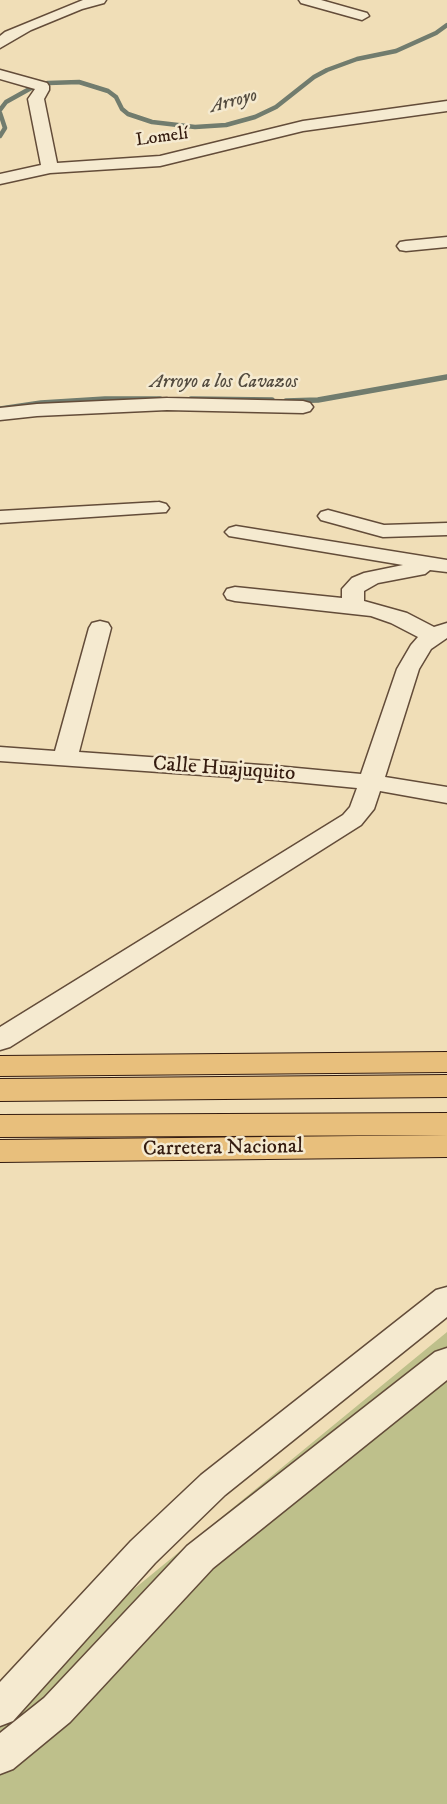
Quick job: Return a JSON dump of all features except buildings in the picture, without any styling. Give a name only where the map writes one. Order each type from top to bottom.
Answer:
[{"type":"main road","points":[[0,1066],[447,1062]]},
{"type":"main road","points":[[0,1090],[447,1086]]},
{"type":"main road","name":"Carretera Nacional","points":[[0,1126],[447,1124]]},
{"type":"main road","name":"Carretera Nacional","points":[[0,1151],[447,1146]]},
{"type":"street","points":[[0,44],[10,35],[26,27],[77,6],[99,0]]},
{"type":"street","points":[[306,0],[362,16]]},
{"type":"street","points":[[49,2],[77,6]]},
{"type":"street","points":[[0,74],[39,86],[42,90],[36,99],[50,168]]},
{"type":"street","name":"Lomelí","points":[[0,178],[50,168],[169,160],[303,126],[442,108]]},
{"type":"street","points":[[406,246],[447,242]]},
{"type":"street","points":[[0,414],[167,404],[303,407]]},
{"type":"street","points":[[0,517],[159,508]]},
{"type":"street","points":[[328,516],[383,531],[447,529]]},
{"type":"street","points":[[236,532],[440,561]]},
{"type":"street","points":[[352,606],[353,589],[360,582],[417,569],[440,561]]},
{"type":"street","points":[[235,594],[376,610],[440,633]]},
{"type":"street","points":[[65,758],[100,628]]},
{"type":"street","points":[[0,1040],[352,820],[362,809],[369,782],[408,669],[422,645],[440,633]]},
{"type":"street","name":"Calle Huajuquito","points":[[0,754],[275,773],[369,782],[447,795]]},
{"type":"street","points":[[0,1708],[143,1552],[212,1485],[447,1300]]},
{"type":"street","points":[[0,1756],[57,1710],[200,1558],[447,1361]]},
{"type":"green space","points":[[447,1332],[447,1804],[0,1804],[0,1699]]},
{"type":"waterway","name":"Arroyo","points":[[0,110],[6,102],[33,87],[48,83],[79,82],[108,91],[116,97],[122,109],[128,114],[152,122],[195,127],[226,125],[255,117],[276,107],[314,77],[327,70],[357,59],[396,51],[436,33],[447,25]]},
{"type":"waterway","name":"Arroyo","points":[[0,113],[5,128],[0,136]]},
{"type":"waterway","name":"Arroyo a los Cavazos","points":[[286,401],[318,400],[447,377]]},
{"type":"waterway","name":"Arroyo a los Cavazos","points":[[0,409],[41,403],[105,399],[160,399]]},
{"type":"waterway","name":"Arroyo a los Cavazos","points":[[191,399],[272,400]]}]
